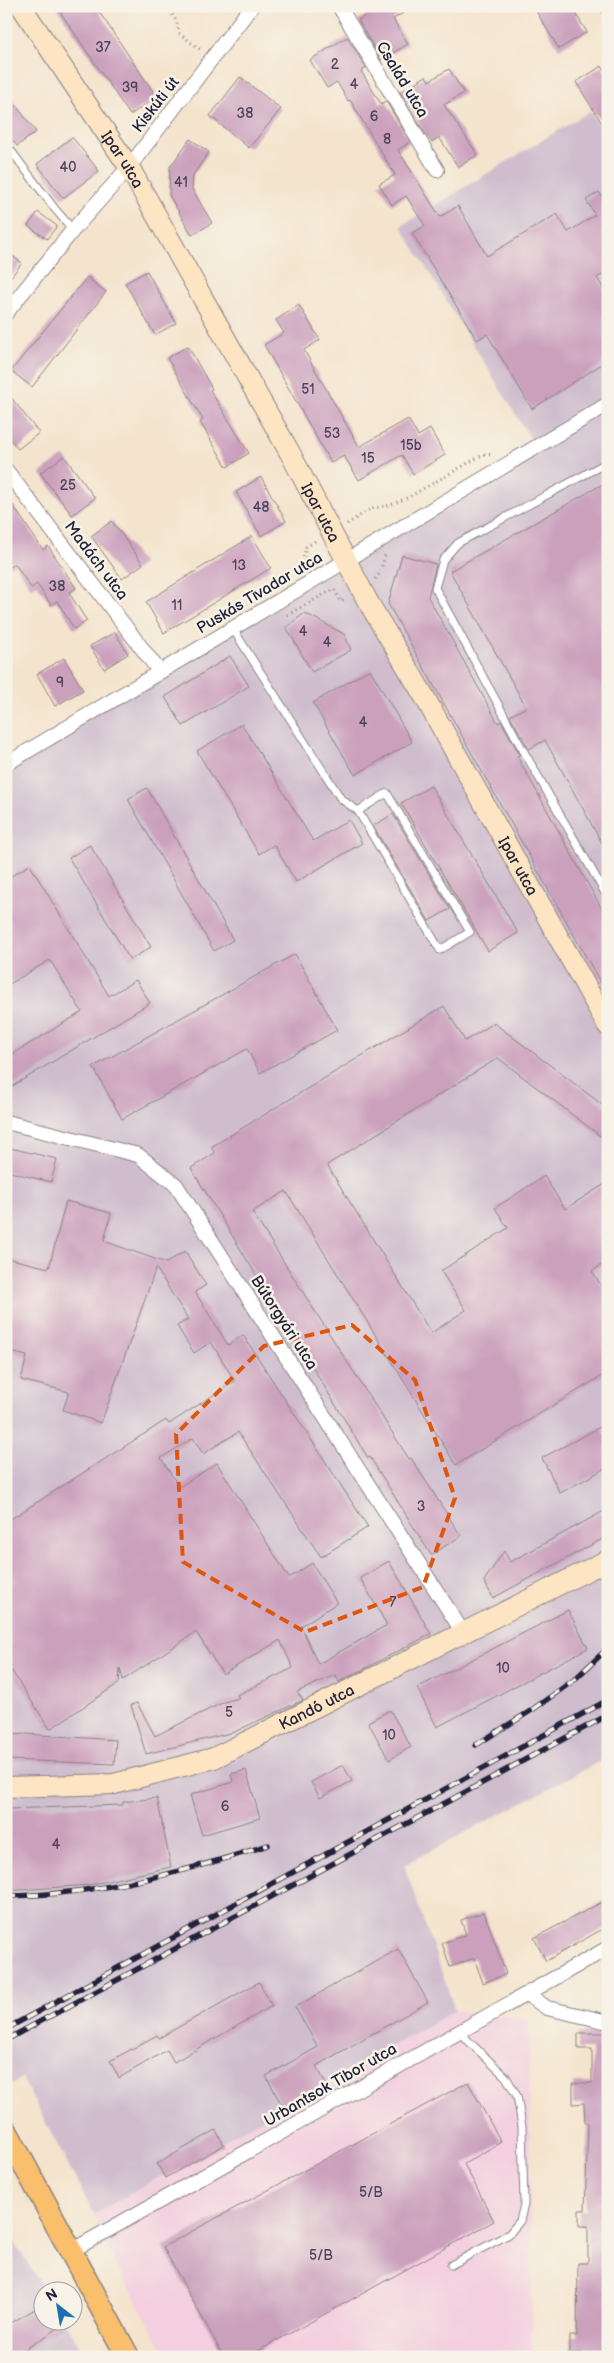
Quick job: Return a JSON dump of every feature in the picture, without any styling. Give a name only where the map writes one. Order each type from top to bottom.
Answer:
[{"type":"main road","points":[[6,2131],[128,2357]]},
{"type":"street","name":"Ipar utca","points":[[20,6],[129,167],[290,453],[367,600],[429,705],[608,1026]]},
{"type":"street","name":"Kiskúti út","points":[[6,313],[73,230],[129,167],[252,6]]},
{"type":"street","name":"Család utca","points":[[339,6],[437,170]]},
{"type":"street","name":"Puskás Tivadar utca","points":[[6,764],[514,458],[608,404]]},
{"type":"street","name":"Madách utca","points":[[6,470],[160,672]]},
{"type":"street","name":"Bútorgyári utca","points":[[6,1122],[138,1155],[176,1185],[464,1634]]},
{"type":"street","name":"Kandó utca","points":[[6,1787],[114,1784],[214,1758],[608,1560]]},
{"type":"street","name":"Urbantsok Tibor utca","points":[[71,2251],[608,1948]]},
{"type":"street","points":[[527,1994],[547,2008],[608,2022]]},
{"type":"lane","points":[[6,144],[55,210],[73,230]]},
{"type":"lane","points":[[607,896],[519,743],[435,588],[443,560],[458,544],[608,462]]},
{"type":"lane","points":[[233,629],[341,799],[358,811],[440,950],[470,932],[387,793],[358,811]]},
{"type":"lane","points":[[451,2265],[509,2234],[520,2221],[524,2204],[522,2126],[517,2096],[506,2077],[458,2031]]},
{"type":"path","points":[[160,6],[171,11],[180,33],[212,58]]},
{"type":"path","points":[[370,509],[390,505],[409,497],[484,454],[514,458]]},
{"type":"path","points":[[301,569],[303,553],[306,547],[311,544]]},
{"type":"path","points":[[371,584],[380,573],[384,556],[392,551]]},
{"type":"highlighted area","points":[[352,1325],[415,1380],[455,1498],[423,1587],[305,1632],[183,1562],[176,1434],[264,1346]]},
{"type":"shaded area","points":[[590,111],[608,141],[608,1757],[404,1865],[455,2010],[94,2214],[22,2078],[6,2087],[6,759],[538,451],[401,226]]},
{"type":"shaded area","points":[[455,2010],[529,2019],[532,2357],[167,2357],[117,2267],[94,2214]]},
{"type":"shaded area","points":[[6,2230],[38,2280],[32,2280],[32,2330],[70,2330],[87,2357],[6,2357]]},
{"type":"building","points":[[56,6],[95,6],[157,97],[130,115]]},
{"type":"building","points":[[382,6],[415,6],[393,19],[408,44],[381,60],[358,20]]},
{"type":"building","points":[[533,6],[571,6],[587,32],[559,49]]},
{"type":"building","points":[[347,37],[366,68],[361,71],[381,104],[386,101],[410,142],[398,150],[440,217],[458,206],[487,256],[557,214],[568,232],[595,215],[586,200],[599,192],[608,206],[608,271],[597,278],[608,296],[608,360],[532,409],[487,334],[477,340],[412,233],[425,226],[406,196],[392,205],[379,184],[395,175],[350,100],[348,101],[337,82],[327,88],[310,60]]},
{"type":"building","points":[[602,66],[608,76],[608,133],[576,82]]},
{"type":"building","points":[[449,69],[464,93],[444,105],[478,155],[458,167],[439,137],[432,142],[425,133],[400,92],[426,76],[429,81]]},
{"type":"building","points":[[240,77],[281,109],[249,148],[210,116]]},
{"type":"building","points":[[6,92],[36,132],[17,146],[6,132]]},
{"type":"building","points":[[72,137],[99,171],[63,198],[37,164]]},
{"type":"building","points":[[190,139],[209,152],[193,175],[192,189],[212,223],[192,235],[169,195],[170,167]]},
{"type":"building","points":[[38,212],[57,226],[47,239],[28,226]]},
{"type":"building","points":[[6,251],[22,263],[6,283]]},
{"type":"building","points":[[147,271],[176,323],[155,335],[125,283]]},
{"type":"building","points":[[87,277],[106,292],[32,387],[11,371]]},
{"type":"building","points":[[299,305],[320,340],[304,350],[359,447],[408,419],[418,436],[430,429],[445,455],[413,474],[402,455],[359,480],[344,456],[331,463],[264,345],[284,333],[276,320]]},
{"type":"building","points":[[188,346],[212,389],[210,390],[249,453],[227,467],[200,422],[203,420],[167,358]]},
{"type":"building","points":[[6,391],[39,433],[18,449],[6,434]]},
{"type":"building","points":[[64,456],[95,498],[72,515],[40,473]]},
{"type":"building","points":[[261,477],[286,521],[261,536],[236,492]]},
{"type":"building","points":[[608,481],[608,854],[545,740],[529,749],[510,716],[526,707],[450,571]]},
{"type":"building","points":[[6,495],[43,550],[48,546],[76,588],[69,593],[87,621],[74,629],[57,601],[51,605],[37,584],[31,588],[15,564],[6,569]]},
{"type":"building","points":[[112,521],[143,564],[122,579],[91,536]]},
{"type":"building","points":[[252,536],[271,568],[164,633],[146,602]]},
{"type":"building","points":[[402,555],[436,564],[428,597],[498,723],[501,721],[520,755],[517,756],[608,920],[608,996],[388,604]]},
{"type":"building","points":[[305,613],[344,634],[351,650],[312,672],[286,627]]},
{"type":"building","points":[[115,632],[128,654],[104,669],[90,646]]},
{"type":"building","points":[[230,656],[249,686],[183,726],[165,697]]},
{"type":"building","points":[[64,658],[83,690],[55,706],[37,674]]},
{"type":"building","points":[[370,669],[412,742],[355,775],[313,703]]},
{"type":"building","points":[[242,724],[313,841],[349,820],[362,843],[296,882],[274,845],[259,854],[197,751]]},
{"type":"building","points":[[431,786],[518,933],[488,951],[401,803]]},
{"type":"building","points":[[147,788],[233,940],[214,951],[128,799]]},
{"type":"building","points":[[393,814],[450,909],[429,921],[373,826]]},
{"type":"building","points":[[90,845],[151,947],[130,960],[69,858]]},
{"type":"building","points":[[30,865],[109,996],[136,980],[150,1003],[6,1090],[6,1058],[82,1012],[50,960],[6,986],[6,879]]},
{"type":"building","points":[[295,954],[337,1030],[260,1073],[247,1049],[122,1119],[93,1067]]},
{"type":"building","points":[[444,1006],[465,1041],[494,1023],[608,1109],[608,1142],[498,1058],[327,1165],[431,1333],[466,1310],[441,1271],[508,1228],[495,1208],[544,1176],[565,1209],[608,1182],[608,1261],[592,1271],[608,1296],[608,1372],[456,1465],[286,1191],[252,1212],[409,1459],[411,1458],[461,1536],[431,1555],[370,1457],[368,1458],[191,1168],[215,1153],[211,1147]]},
{"type":"building","points":[[6,1147],[57,1159],[51,1182],[6,1171]]},
{"type":"building","points":[[66,1201],[111,1213],[104,1241],[166,1263],[185,1251],[206,1285],[195,1292],[228,1345],[243,1335],[368,1527],[321,1557],[238,1432],[203,1454],[193,1438],[161,1458],[179,1487],[217,1463],[289,1578],[312,1563],[337,1603],[301,1626],[318,1664],[387,1625],[360,1578],[389,1561],[431,1634],[339,1682],[335,1675],[297,1692],[303,1700],[234,1732],[146,1754],[131,1705],[137,1703],[155,1736],[224,1702],[239,1698],[237,1695],[293,1668],[280,1640],[223,1674],[196,1632],[123,1680],[120,1668],[119,1683],[50,1729],[11,1670],[6,1673],[6,1522],[166,1420],[169,1424],[235,1381],[211,1342],[194,1353],[177,1326],[188,1319],[156,1268],[101,1423],[63,1410],[69,1392],[21,1380],[27,1356],[6,1351],[6,1258],[49,1268]]},
{"type":"building","points":[[600,1427],[608,1442],[608,1467],[560,1493],[542,1458]]},
{"type":"building","points":[[608,1509],[608,1536],[493,1598],[484,1581],[504,1551],[510,1562]]},
{"type":"building","points":[[568,1610],[588,1648],[437,1727],[417,1688]]},
{"type":"building","points":[[390,1710],[411,1747],[389,1760],[368,1722]]},
{"type":"building","points":[[26,1734],[116,1740],[114,1764],[6,1760],[6,1735]]},
{"type":"building","points":[[343,1765],[352,1781],[320,1798],[311,1782]]},
{"type":"building","points":[[246,1770],[260,1818],[202,1835],[190,1795],[233,1782],[231,1774]]},
{"type":"building","points":[[157,1798],[171,1867],[89,1885],[6,1891],[6,1809],[123,1805],[123,1802]]},
{"type":"building","points":[[608,1899],[608,1926],[546,1961],[534,1938]]},
{"type":"building","points":[[484,1912],[506,1974],[483,1983],[474,1958],[450,1967],[442,1943],[466,1935],[461,1920]]},
{"type":"building","points":[[398,1949],[428,2002],[316,2066],[327,2085],[284,2109],[266,2076],[318,2047],[295,2007]]},
{"type":"building","points":[[259,1982],[272,2006],[174,2062],[167,2050],[119,2078],[110,2061],[157,2035],[159,2038]]},
{"type":"building","points":[[578,2033],[608,2033],[608,2357],[582,2357],[582,2353],[570,2353],[570,2336],[577,2336],[578,2263],[588,2263],[588,2226],[579,2226],[579,2210],[585,2210],[588,2123],[585,2123],[584,2103],[573,2104],[573,2083],[592,2083],[592,2049],[578,2049]]},
{"type":"building","points":[[468,2082],[501,2142],[464,2164],[494,2221],[247,2357],[224,2357],[163,2247]]},
{"type":"building","points":[[216,2130],[224,2145],[165,2178],[157,2164]]},
{"type":"building","points":[[32,2311],[32,2330],[55,2330],[13,2357],[6,2357],[6,2326]]},
{"type":"railway","points":[[476,1745],[532,1710],[574,1680],[608,1648]]},
{"type":"railway","points":[[6,2029],[608,1700]]},
{"type":"railway","points":[[6,2040],[608,1715]]},
{"type":"railway","points":[[6,1896],[73,1892],[139,1881],[204,1865],[268,1845]]}]
